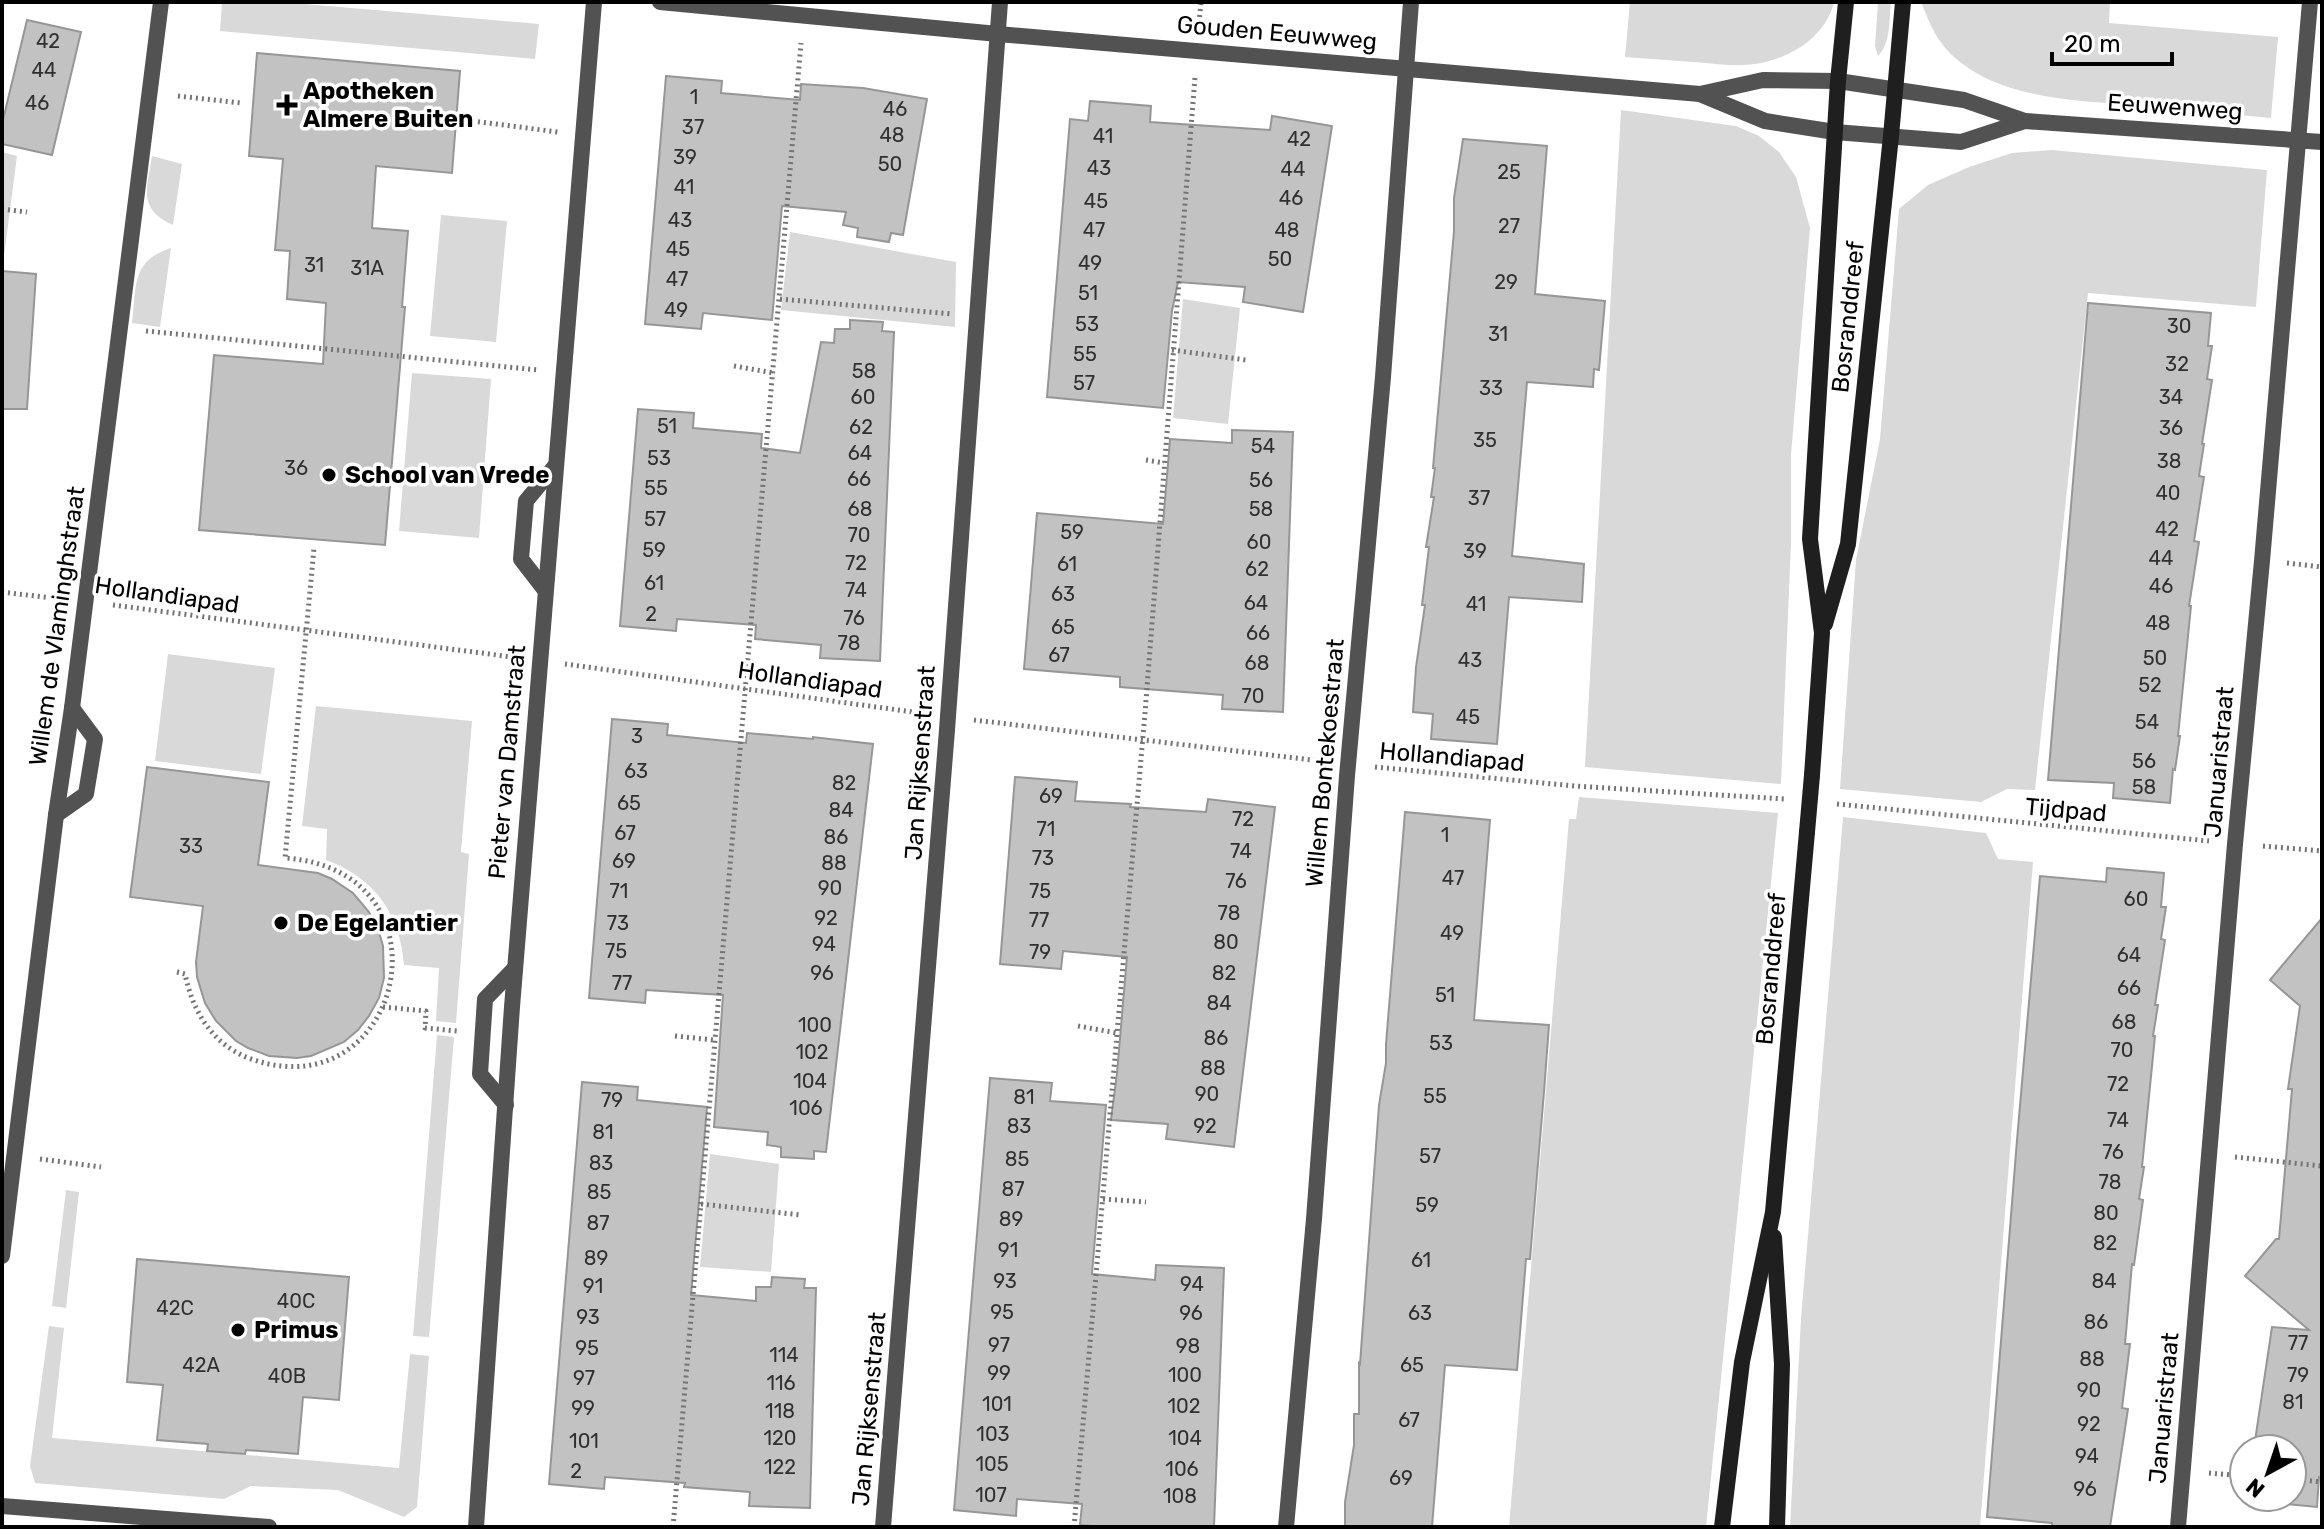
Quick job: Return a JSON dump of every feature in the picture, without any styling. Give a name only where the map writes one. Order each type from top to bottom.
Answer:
[{"type":"main road","name":"Bosranddreef","points":[[1722,1527],[1742,1362],[1773,1212],[1812,775],[1822,633],[1810,539],[1838,81],[1846,2]]},
{"type":"main road","name":"Bosranddreef","points":[[1822,633],[1848,544],[1903,2]]},
{"type":"main road","name":"Bosranddreef","points":[[1773,1212],[1782,1364],[1777,1527]]},
{"type":"street","name":"Willem de Vlaminghstraat","points":[[2,1256],[161,2]]},
{"type":"street","name":"Pieter van Damstraat","points":[[476,1527],[515,968],[594,2]]},
{"type":"street","name":"Gouden Eeuwweg","points":[[660,2],[1700,94],[1765,121],[1835,132]]},
{"type":"street","name":"Jan Rijksenstraat","points":[[883,1527],[948,717],[1000,2]]},
{"type":"street","name":"Willem Bontekoestraat","points":[[1286,1527],[1314,1219],[1411,2]]},
{"type":"street","name":"Januaristraat","points":[[2178,1527],[2310,2]]},
{"type":"street","name":"Gouden Eeuwweg","points":[[1700,94],[1763,80],[1838,81],[1896,89]]},
{"type":"street","name":"Eeuwenweg","points":[[1896,89],[1964,100],[2025,121],[2322,142]]},
{"type":"street","name":"Eeuwenweg","points":[[1835,132],[1961,142],[2025,121]]},
{"type":"street","points":[[545,590],[521,559],[526,501],[555,466]]},
{"type":"street","points":[[56,815],[86,794],[95,739],[72,708]]},
{"type":"street","points":[[506,1105],[480,1074],[482,1033],[485,999],[515,968]]},
{"type":"street","points":[[2,1506],[269,1527]]},
{"type":"path","points":[[1074,1527],[1143,740],[1201,2]]},
{"type":"path","points":[[673,1527],[804,16]]},
{"type":"path","points":[[149,91],[241,103]]},
{"type":"path","points":[[472,121],[582,136]]},
{"type":"path","points":[[2,209],[27,212]]},
{"type":"path","points":[[780,299],[977,316]]},
{"type":"path","points":[[120,329],[563,373]]},
{"type":"path","points":[[1172,350],[1246,360]]},
{"type":"path","points":[[734,366],[774,373]]},
{"type":"path","points":[[1146,460],[1164,463]]},
{"type":"path","points":[[177,972],[185,974],[196,1010],[217,1038],[246,1057],[289,1067],[307,1065],[337,1055],[352,1046],[369,1030],[390,990],[393,959],[387,928],[375,903],[364,890],[335,869],[308,860],[285,858],[314,548]]},
{"type":"path","name":"Hollandiapad","points":[[2,592],[948,717],[1348,765],[1575,786],[1793,799]]},
{"type":"path","name":"Tijdpad","points":[[1836,803],[2322,851]]},
{"type":"path","points":[[383,1007],[426,1011],[425,1028],[482,1033]]},
{"type":"path","points":[[1078,1026],[1117,1033]]},
{"type":"path","points":[[675,1036],[714,1040]]},
{"type":"path","points":[[15,1155],[101,1167]]},
{"type":"path","points":[[2210,1155],[2322,1166]]},
{"type":"path","points":[[1103,1199],[1146,1202]]},
{"type":"path","points":[[701,1204],[801,1215]]},
{"type":"shaded area","points":[[222,2],[281,2],[539,24],[535,59],[220,31]]},
{"type":"shaded area","points":[[1630,2],[1834,2],[1821,28],[1799,48],[1757,64],[1734,65],[1625,57]]},
{"type":"shaded area","points":[[1878,2],[1891,2],[1887,38],[1878,56],[1875,46]]},
{"type":"shaded area","points":[[1921,2],[2110,2],[2109,23],[2278,37],[2271,118],[2066,99],[2013,89],[1967,67],[1947,50],[1935,33]]},
{"type":"shaded area","points":[[1621,110],[1736,126],[1759,136],[1779,152],[1796,177],[1810,228],[1791,455],[1791,542],[1781,784],[1585,767]]},
{"type":"shaded area","points":[[2052,150],[2267,170],[2256,307],[2088,293],[2035,790],[2007,789],[1981,802],[1840,789],[1856,560],[1880,439],[1899,209],[1928,185],[1969,167],[2012,153]]},
{"type":"shaded area","points":[[2,152],[17,156],[3,264],[2,264]]},
{"type":"shaded area","points":[[152,156],[182,164],[173,225],[162,219],[149,205],[147,188]]},
{"type":"shaded area","points":[[441,215],[507,221],[496,342],[430,336]]},
{"type":"shaded area","points":[[790,232],[956,262],[955,327],[781,310]]},
{"type":"shaded area","points":[[171,248],[160,327],[132,323],[136,287],[142,268],[158,253]]},
{"type":"shaded area","points":[[1183,299],[1240,308],[1228,424],[1173,418]]},
{"type":"shaded area","points":[[412,373],[491,379],[479,538],[399,531]]},
{"type":"shaded area","points":[[168,654],[275,668],[261,774],[155,761]]},
{"type":"shaded area","points":[[316,706],[472,721],[461,852],[469,854],[456,1023],[436,1021],[439,968],[404,965],[397,930],[382,900],[358,877],[326,860],[327,829],[302,826]]},
{"type":"shaded area","points":[[1579,797],[1778,813],[1706,1527],[1509,1527],[1569,819],[1576,819]]},
{"type":"shaded area","points":[[1843,817],[1986,833],[1998,859],[2033,862],[1980,1527],[1790,1527],[1801,1319]]},
{"type":"shaded area","points":[[437,1035],[454,1037],[429,1337],[413,1336]]},
{"type":"shaded area","points":[[710,1154],[779,1164],[771,1272],[700,1267]]},
{"type":"shaded area","points":[[66,1190],[79,1192],[66,1308],[52,1306]]},
{"type":"shaded area","points":[[49,1326],[64,1328],[52,1438],[399,1468],[410,1354],[429,1356],[417,1507],[404,1517],[338,1490],[251,1486],[224,1499],[35,1483],[30,1466]]},
{"type":"building","points":[[27,20],[81,32],[52,155],[2,144],[2,124]]},
{"type":"building","points":[[257,53],[460,71],[452,173],[376,166],[372,228],[408,231],[402,307],[405,307],[385,545],[199,530],[214,355],[323,364],[326,303],[287,299],[290,251],[275,250],[283,159],[249,156]]},
{"type":"building","points":[[666,76],[722,81],[721,93],[800,100],[801,84],[863,88],[927,99],[903,235],[891,233],[889,242],[857,237],[858,228],[843,225],[846,212],[782,206],[772,320],[703,313],[701,329],[645,324]]},
{"type":"building","points":[[1090,101],[1151,106],[1150,122],[1270,130],[1272,116],[1332,126],[1303,312],[1243,302],[1245,287],[1178,282],[1172,311],[1163,408],[1047,397],[1070,119],[1088,121]]},
{"type":"building","points":[[1463,139],[1547,146],[1535,294],[1605,301],[1599,370],[1594,369],[1593,387],[1527,382],[1512,556],[1584,564],[1582,602],[1509,597],[1497,744],[1431,739],[1433,714],[1413,712],[1425,605],[1422,605],[1429,547],[1426,547],[1434,497],[1431,497],[1454,231],[1454,198]]},
{"type":"building","points":[[2,271],[36,274],[27,409],[2,409]]},
{"type":"building","points":[[2088,303],[2211,313],[2208,346],[2212,346],[2207,379],[2212,380],[2199,476],[2204,477],[2194,541],[2199,542],[2189,606],[2180,736],[2170,803],[2113,798],[2114,783],[2048,780]]},
{"type":"building","points":[[850,320],[883,322],[882,331],[894,332],[880,661],[820,658],[821,645],[755,639],[756,625],[677,619],[676,631],[620,626],[638,409],[694,413],[693,428],[762,434],[761,448],[800,453],[821,342],[834,343],[835,329],[850,329]]},
{"type":"building","points":[[1232,430],[1293,432],[1283,712],[1222,709],[1223,695],[1120,687],[1120,677],[1024,669],[1037,513],[1163,524],[1170,439],[1232,443]]},
{"type":"building","points":[[612,719],[668,724],[667,735],[746,743],[747,733],[873,744],[826,1152],[814,1151],[814,1159],[781,1157],[781,1147],[767,1145],[768,1132],[714,1127],[723,995],[646,990],[645,1003],[589,998]]},
{"type":"building","points":[[147,767],[269,782],[258,865],[318,873],[353,893],[369,912],[383,946],[384,978],[379,998],[369,1016],[344,1042],[311,1056],[269,1056],[236,1041],[216,1021],[205,1003],[197,977],[203,906],[130,897]]},
{"type":"building","points":[[1015,777],[1077,782],[1075,801],[1206,812],[1208,799],[1275,807],[1234,1147],[1166,1139],[1168,1124],[1111,1120],[1127,957],[1063,951],[1061,969],[1000,964]]},
{"type":"building","points":[[1405,812],[1490,820],[1474,1020],[1549,1025],[1530,1259],[1526,1259],[1517,1370],[1445,1365],[1432,1527],[1345,1527],[1345,1502],[1354,1445],[1354,1414],[1359,1414],[1359,1363]]},
{"type":"building","points":[[2107,868],[2164,873],[2161,907],[2166,907],[2139,1199],[2143,1200],[2132,1264],[2125,1344],[2130,1344],[2122,1408],[2128,1409],[2110,1527],[2052,1527],[2052,1523],[1987,1517],[2017,1140],[2040,876],[2106,882]]},
{"type":"building","points":[[2322,918],[2322,1478],[2319,1477],[2317,1507],[2308,1506],[2308,1433],[2256,1433],[2272,1327],[2309,1330],[2245,1276],[2279,1239],[2292,1089],[2288,1089],[2300,1006],[2270,980]]},
{"type":"building","points":[[990,1078],[1052,1083],[1050,1101],[1106,1105],[1092,1274],[1155,1280],[1156,1265],[1224,1268],[1214,1527],[1080,1525],[1082,1504],[1017,1499],[1016,1516],[954,1510]]},
{"type":"building","points":[[582,1082],[638,1087],[637,1100],[707,1107],[691,1295],[756,1301],[756,1287],[771,1287],[772,1277],[805,1279],[804,1288],[816,1288],[810,1508],[749,1506],[750,1492],[684,1487],[685,1483],[605,1477],[604,1489],[549,1484]]},
{"type":"building","name":"Primus","points":[[137,1259],[349,1277],[339,1400],[303,1397],[298,1454],[207,1451],[208,1444],[157,1440],[163,1385],[127,1382]]},
{"type":"place","name":"Apotheken Almere Buiten","points":[[287,105]]},
{"type":"place","name":"School van Vrede","points":[[329,475]]},
{"type":"place","name":"De Egelantier","points":[[281,923]]},
{"type":"place","name":"Primus","points":[[238,1330]]}]
